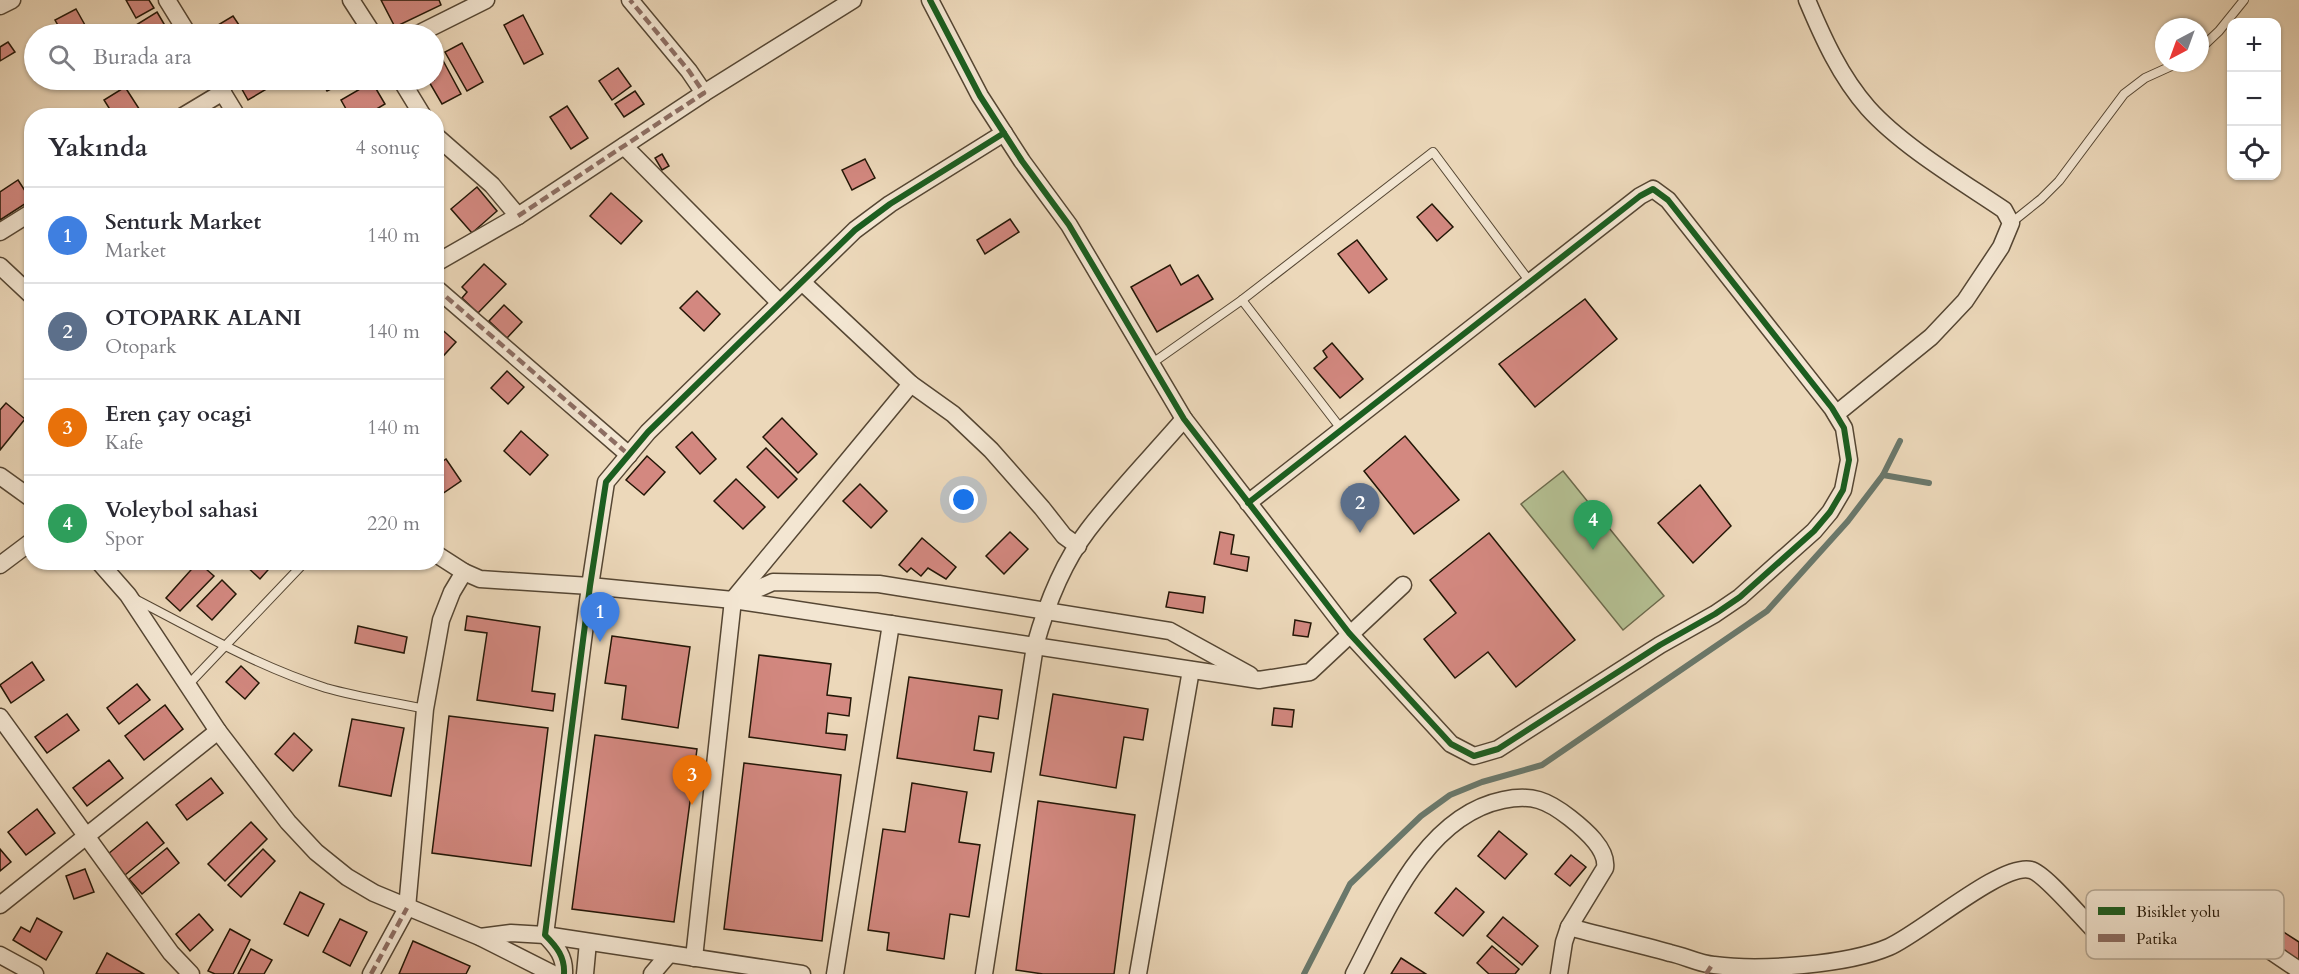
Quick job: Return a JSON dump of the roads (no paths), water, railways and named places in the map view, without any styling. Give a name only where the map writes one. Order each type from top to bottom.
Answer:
[{"type":"street","points":[[0,6],[12,0]]},
{"type":"street","points":[[167,0],[182,24]]},
{"type":"street","points":[[351,0],[367,24]]},
{"type":"street","points":[[438,24],[486,0]]},
{"type":"street","points":[[630,0],[689,71],[704,93]]},
{"type":"street","points":[[444,258],[518,216],[704,93],[854,0]]},
{"type":"street","points":[[930,0],[980,96],[1069,225],[1184,419],[1248,503],[1350,633],[1450,744],[1474,756],[1498,749],[1660,645],[1740,597],[1814,531],[1830,512],[1843,490],[1849,460],[1844,428],[1836,414],[1668,200],[1653,189],[1640,196],[1248,503]]},
{"type":"street","points":[[1807,0],[1827,46],[1851,87],[1868,108],[1892,132],[2004,210],[2011,223],[2001,247],[1965,301],[1931,337],[1836,414]]},
{"type":"street","points":[[193,108],[214,90]]},
{"type":"street","points":[[221,90],[232,108]]},
{"type":"street","points":[[407,90],[418,108]]},
{"type":"street","points":[[545,935],[590,586],[606,482],[648,432],[855,230],[890,204],[1004,133]]},
{"type":"street","points":[[444,143],[492,185],[518,216]]},
{"type":"street","points":[[624,146],[780,303]]},
{"type":"street","points":[[0,232],[24,217]]},
{"type":"street","points":[[0,266],[24,288]]},
{"type":"street","points":[[802,282],[911,384],[953,414],[1042,508],[1064,536],[1078,546]]},
{"type":"street","points":[[444,295],[629,455]]},
{"type":"street","points":[[694,958],[733,600],[911,384]]},
{"type":"street","points":[[984,974],[1035,646],[1045,610],[1087,531],[1184,419]]},
{"type":"street","points":[[0,476],[24,493]]},
{"type":"street","points":[[0,565],[24,547]]},
{"type":"street","points":[[444,559],[480,579],[590,586],[733,600],[1259,680],[1310,672],[1403,585]]},
{"type":"street","points":[[106,570],[128,595],[218,731],[288,822],[316,852],[347,877],[374,893],[480,937],[553,974]]},
{"type":"street","points":[[370,974],[407,908],[424,709],[441,620],[452,592],[464,572]]},
{"type":"street","points":[[733,600],[773,582],[879,584],[1170,631],[1259,680]]},
{"type":"street","points":[[835,974],[891,624]]},
{"type":"street","points":[[1138,974],[1191,670]]},
{"type":"street","points":[[0,717],[171,953],[191,974]]},
{"type":"street","points":[[0,905],[218,731]]},
{"type":"street","points":[[1354,974],[1403,882],[1438,837],[1466,814],[1494,802],[1519,797],[1541,799],[1558,808],[1594,841],[1606,862],[1605,868],[1569,927],[1559,974]]},
{"type":"street","points":[[1569,927],[1712,965],[1767,967],[1829,961],[1866,956],[1891,946],[1913,934],[1958,901],[2007,874],[2021,869],[2031,870],[2047,880],[2086,921]]},
{"type":"street","points":[[480,937],[511,933],[545,935],[802,974]]},
{"type":"street","points":[[545,935],[558,947],[562,956],[564,974]]},
{"type":"street","points":[[585,974],[588,942]]},
{"type":"street","points":[[652,974],[669,954]]},
{"type":"street","points":[[0,955],[34,974]]},
{"type":"street","points":[[2281,959],[2299,970]]},
{"type":"lane","points":[[2209,40],[2244,0]]},
{"type":"lane","points":[[2011,223],[2059,181],[2124,94],[2145,78],[2158,72]]},
{"type":"lane","points":[[1151,364],[1242,300],[1432,153],[1530,282]]},
{"type":"lane","points":[[1242,300],[1341,430]]},
{"type":"lane","points":[[188,685],[297,570]]},
{"type":"lane","points":[[128,595],[226,646],[327,688],[424,709]]},
{"type":"waterway","points":[[1304,974],[1350,884],[1421,816],[1450,795],[1482,782],[1542,765],[1767,611],[1848,521],[1883,475],[1900,441]]},
{"type":"waterway","points":[[1883,475],[1929,483]]},
{"type":"place","name":"OTOPARK ALANI","points":[[1360,533]]},
{"type":"place","name":"Voleybol sahasi","points":[[1593,550]]},
{"type":"place","name":"Senturk Market","points":[[600,642]]},
{"type":"place","name":"Eren çay ocagi","points":[[692,805]]}]
